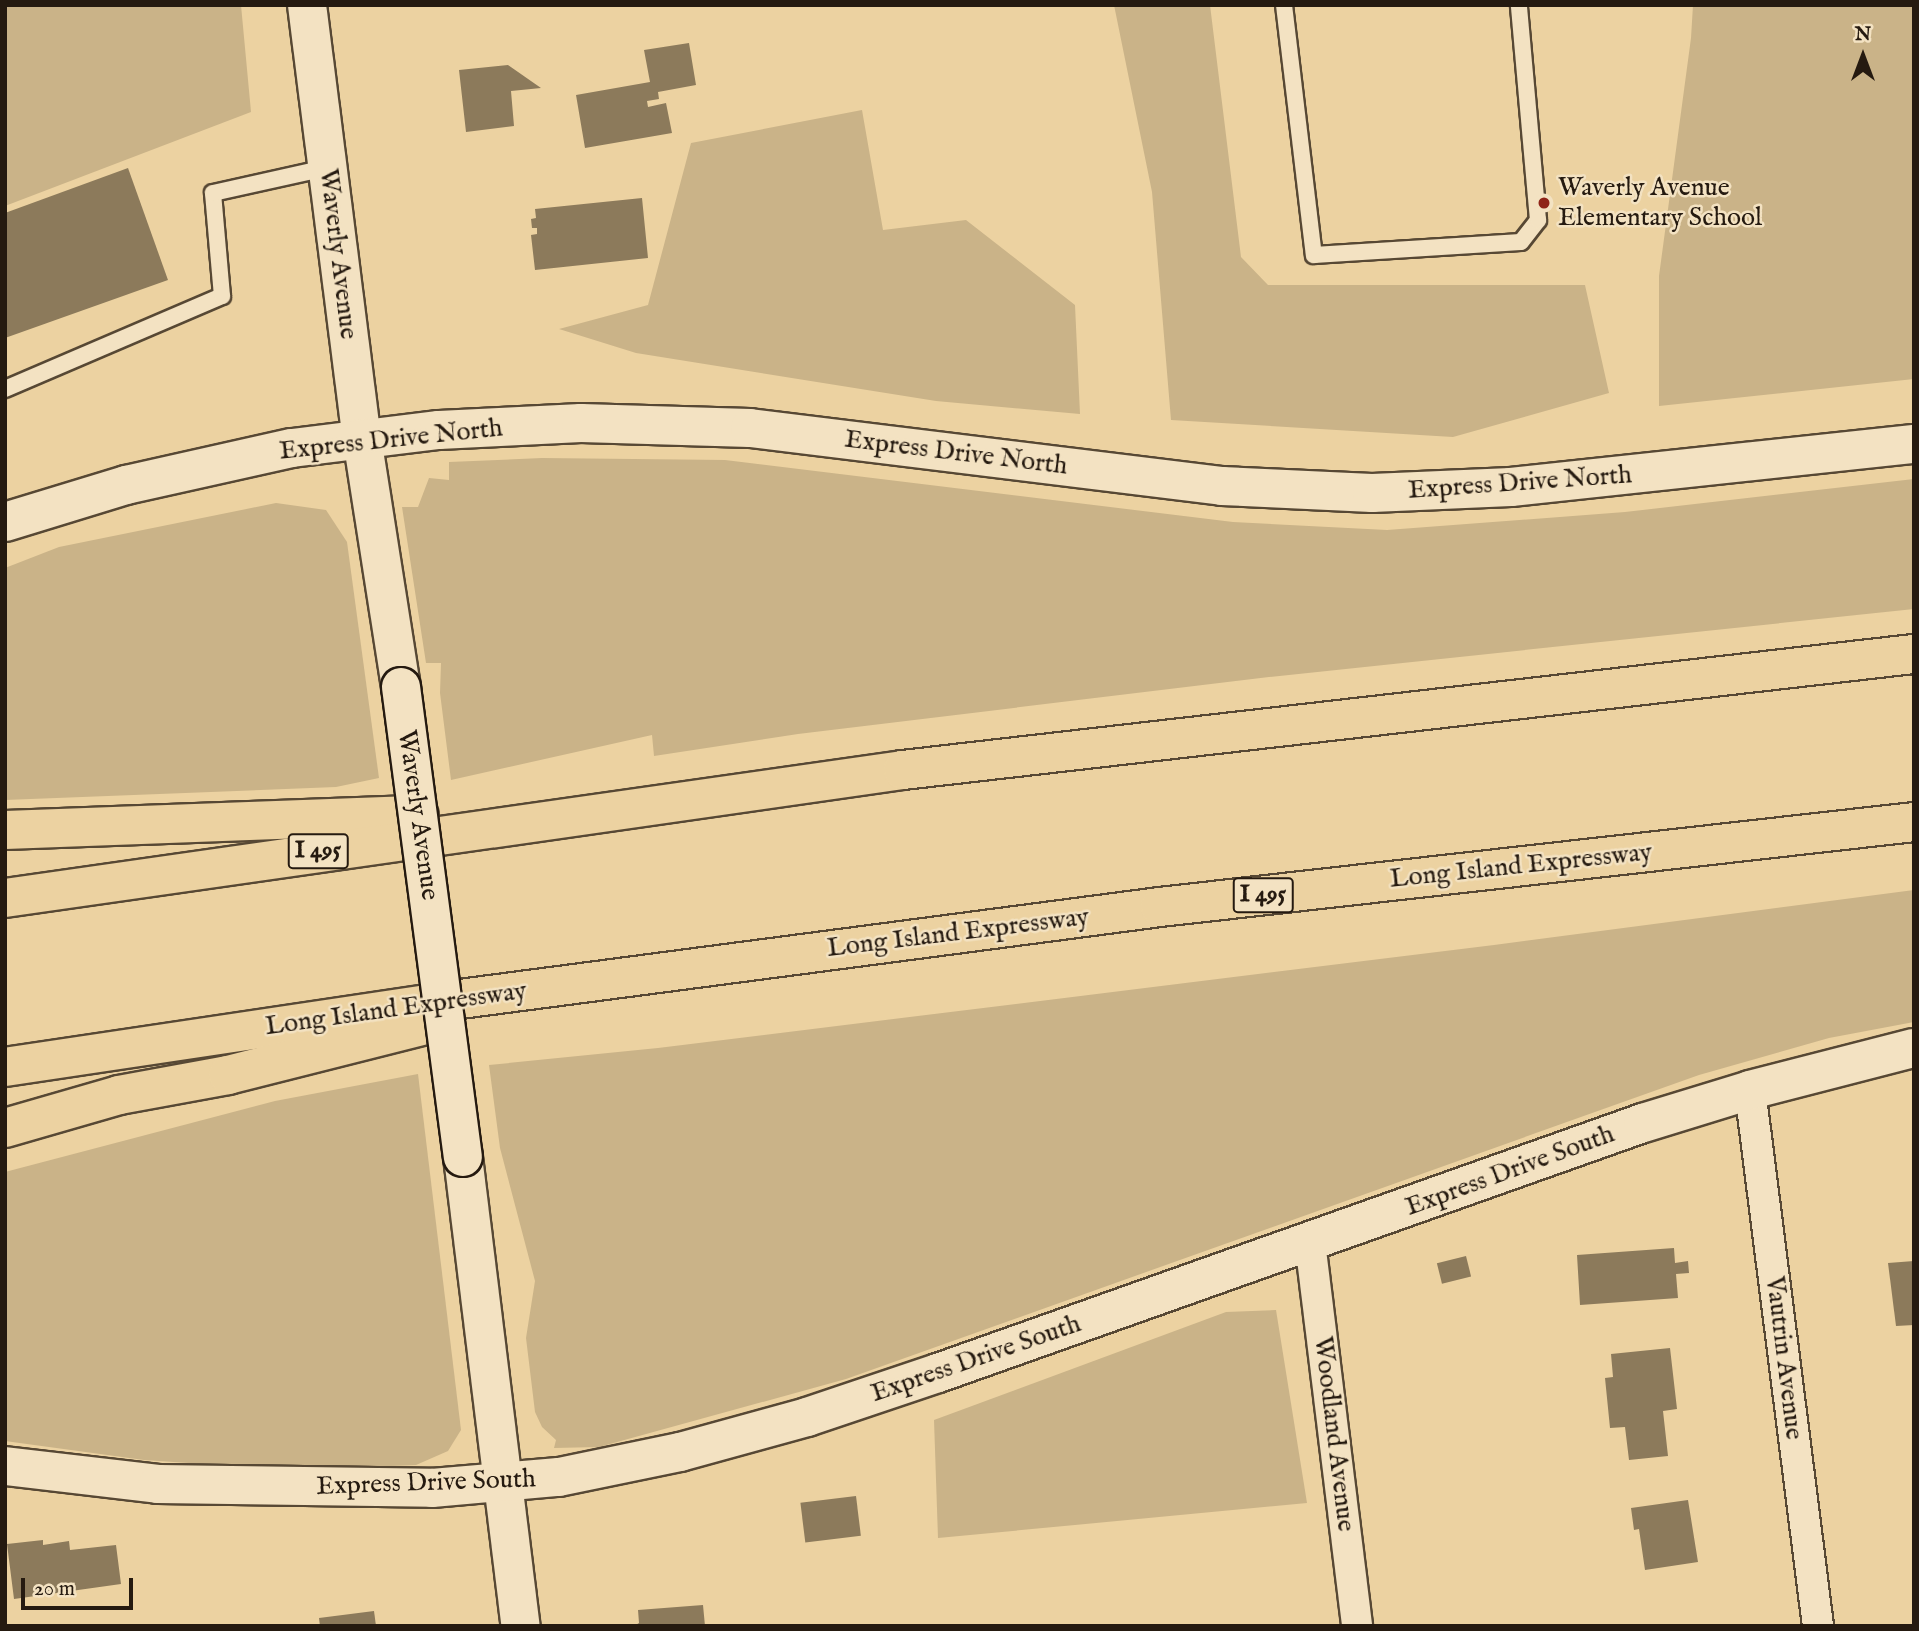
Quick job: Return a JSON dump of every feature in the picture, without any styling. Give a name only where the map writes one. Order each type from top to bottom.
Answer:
[{"type":"highway","name":"I 495","points":[[5,898],[631,807],[1174,737],[1914,654]]},
{"type":"highway","points":[[5,830],[631,807]]},
{"type":"highway","name":"Long Island Expressway","points":[[5,1067],[614,978],[1160,906],[1914,822]]},
{"type":"highway","points":[[5,1128],[119,1095],[228,1075],[614,978]]},
{"type":"main road","name":"Waverly Avenue","points":[[307,5],[362,438],[401,687],[463,1157],[520,1626]]},
{"type":"main road","name":"Express Drive North","points":[[5,522],[126,485],[205,466],[362,438],[497,426],[678,424],[823,435],[1222,486],[1372,494],[1524,486],[1914,444]]},
{"type":"main road","name":"Express Drive South","points":[[5,1466],[158,1484],[432,1488],[559,1477],[680,1452],[807,1417],[1643,1123],[1750,1090],[1914,1048]]},
{"type":"street","name":"Vautrin Avenue","points":[[1750,1090],[1818,1626]]},
{"type":"street","name":"Woodland Avenue","points":[[1310,1242],[1357,1626]]},
{"type":"lane","points":[[1284,5],[1314,255],[1521,242],[1538,220],[1519,5]]},
{"type":"lane","points":[[5,389],[222,296],[213,193],[327,168]]},
{"type":"shaded area","points":[[5,5],[241,5],[251,112],[5,206]]},
{"type":"shaded area","points":[[1114,5],[1210,5],[1241,257],[1268,285],[1585,285],[1609,393],[1453,437],[1171,420],[1152,192]]},
{"type":"shaded area","points":[[1693,5],[1914,5],[1914,379],[1659,406],[1659,276],[1691,38]]},
{"type":"shaded area","points":[[862,110],[883,230],[966,220],[1075,305],[1080,414],[936,401],[636,353],[559,329],[648,305],[691,143]]},
{"type":"shaded area","points":[[542,458],[725,460],[1233,522],[1387,530],[1625,512],[1914,479],[1914,609],[1269,677],[798,734],[654,756],[652,735],[451,780],[440,693],[441,663],[426,663],[402,507],[418,507],[429,478],[449,480],[449,462]]},
{"type":"shaded area","points":[[276,503],[326,510],[347,542],[379,778],[336,787],[5,800],[5,568],[59,547]]},
{"type":"shaded area","points":[[1914,890],[1914,1022],[1829,1038],[1699,1075],[846,1379],[599,1447],[554,1448],[556,1440],[542,1427],[535,1412],[526,1338],[535,1281],[500,1148],[489,1065],[658,1048],[1494,945]]},
{"type":"shaded area","points":[[418,1074],[461,1430],[448,1451],[416,1465],[295,1470],[144,1460],[5,1441],[5,1172],[275,1101]]},
{"type":"shaded area","points":[[1276,1310],[1307,1503],[938,1538],[934,1420],[1226,1312]]},
{"type":"building","points":[[689,43],[696,85],[658,92],[659,99],[647,101],[648,107],[666,103],[672,133],[585,148],[576,95],[650,82],[644,50]]},
{"type":"building","points":[[508,65],[541,88],[511,91],[514,126],[466,132],[459,70]]},
{"type":"building","points":[[128,168],[168,280],[5,338],[5,213]]},
{"type":"building","points":[[642,198],[648,258],[535,270],[531,235],[537,234],[537,228],[532,228],[531,219],[536,218],[535,209]]},
{"type":"building","points":[[1674,1248],[1675,1263],[1688,1261],[1689,1273],[1676,1274],[1678,1298],[1580,1305],[1577,1255]]},
{"type":"building","points":[[1466,1256],[1471,1276],[1442,1284],[1437,1263]]},
{"type":"building","points":[[1914,1261],[1914,1325],[1896,1326],[1888,1263]]},
{"type":"building","points":[[1670,1348],[1677,1409],[1663,1411],[1668,1456],[1629,1460],[1625,1427],[1610,1428],[1605,1378],[1613,1377],[1611,1354]]},
{"type":"building","points":[[856,1496],[861,1536],[805,1543],[800,1503]]},
{"type":"building","points":[[1688,1500],[1698,1562],[1645,1570],[1639,1529],[1634,1530],[1631,1508]]},
{"type":"building","points":[[43,1540],[43,1545],[69,1541],[70,1550],[116,1545],[121,1584],[14,1599],[7,1544]]},
{"type":"building","points":[[703,1605],[705,1626],[634,1626],[639,1623],[638,1610]]},
{"type":"building","points":[[374,1611],[376,1626],[320,1626],[319,1618]]},
{"type":"place","name":"Waverly Avenue Elementary School","points":[[1544,203]]}]
